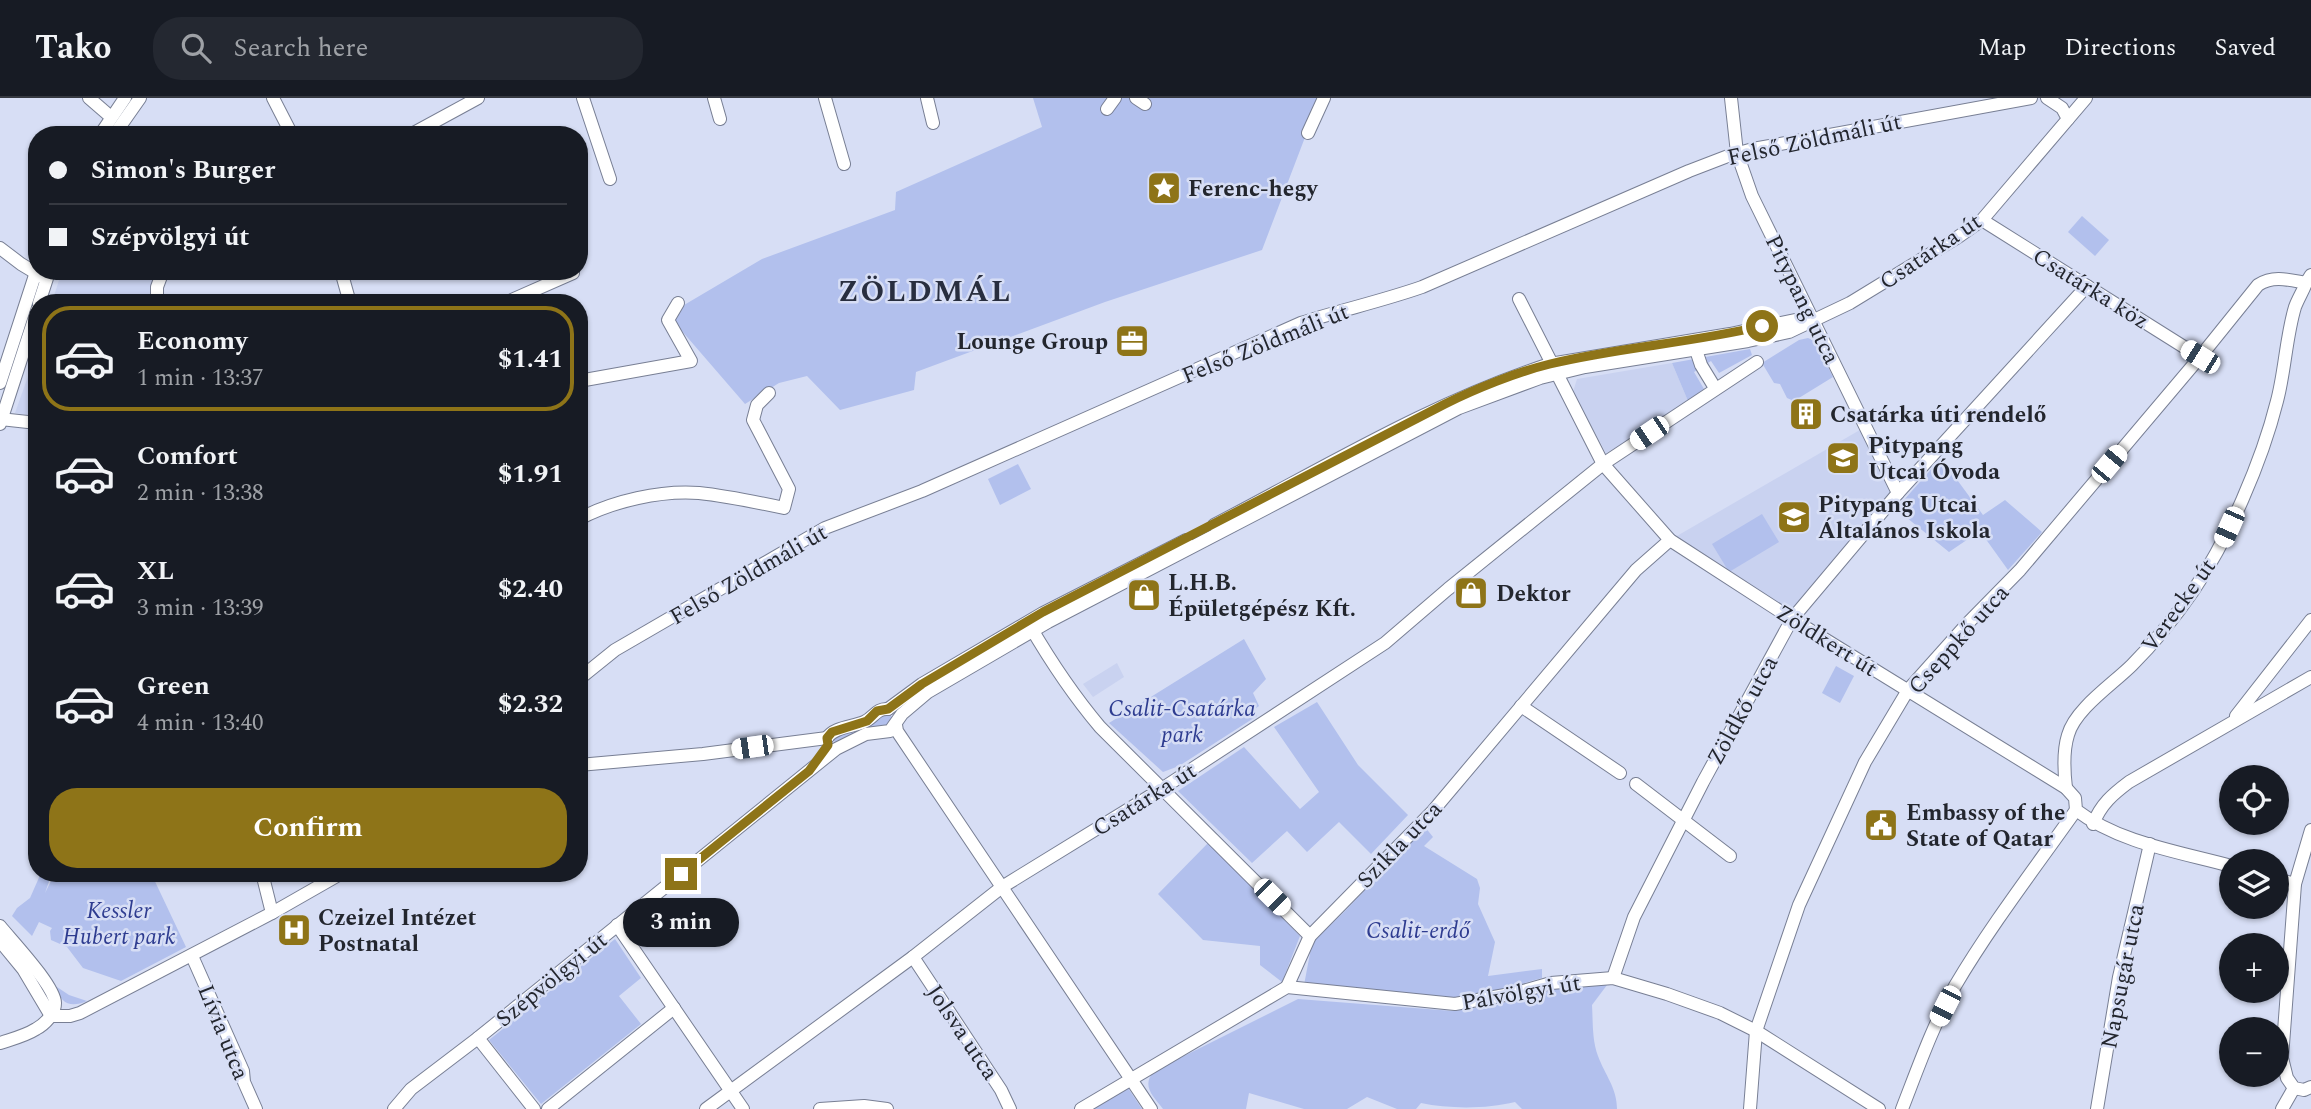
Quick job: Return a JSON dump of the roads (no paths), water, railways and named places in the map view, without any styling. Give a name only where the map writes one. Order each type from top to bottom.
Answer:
[{"type":"street","points":[[89,98],[111,117]]},
{"type":"street","points":[[106,126],[125,98]]},
{"type":"street","points":[[120,126],[140,98]]},
{"type":"street","points":[[273,98],[287,126]]},
{"type":"street","points":[[427,126],[478,98]]},
{"type":"street","points":[[583,98],[610,179]]},
{"type":"street","points":[[714,98],[720,119]]},
{"type":"street","points":[[825,98],[844,164]]},
{"type":"street","points":[[927,98],[933,123]]},
{"type":"street","points":[[1107,109],[1115,98]]},
{"type":"street","points":[[1308,134],[1324,98]]},
{"type":"street","name":"Pitypang utca","points":[[1731,98],[1737,153],[1752,196],[1898,493]]},
{"type":"street","name":"Felső Zöldmáli út","points":[[588,672],[615,650],[825,528],[922,491],[1301,323],[1422,287],[1677,176],[1737,153],[1923,116],[2031,98]]},
{"type":"street","points":[[2046,98],[2062,108],[2068,120]]},
{"type":"street","name":"Csatárka út","points":[[1667,349],[1696,350],[1789,332],[1858,299],[1958,237],[1982,219],[2086,98]]},
{"type":"street","name":"Csatárka köz","points":[[1982,219],[2200,357]]},
{"type":"street","points":[[0,247],[28,264]]},
{"type":"street","name":"Cseppkő utca","points":[[1750,1109],[1756,1031],[1799,905],[1865,762],[1908,690],[2020,570],[2258,285],[2267,279],[2309,279]]},
{"type":"street","name":"Verecke út","points":[[2066,788],[2066,744],[2073,723],[2165,630],[2220,547],[2271,424],[2295,307],[2309,279]]},
{"type":"street","points":[[525,294],[557,280]]},
{"type":"street","name":"Zöldkő utca","points":[[1613,978],[1634,917],[1792,619],[1898,493],[2088,286]]},
{"type":"street","name":"Zöldkert út","points":[[1518,299],[1603,464],[1670,540],[1792,619],[2066,788]]},
{"type":"street","points":[[588,379],[691,361],[668,320],[678,303]]},
{"type":"street","points":[[0,383],[28,310]]},
{"type":"street","points":[[893,726],[912,704],[928,692],[1030,626],[1459,408],[1553,368],[1667,349],[1795,320],[1813,320]]},
{"type":"street","points":[[28,338],[1,421],[28,422]]},
{"type":"street","points":[[1696,350],[1701,365],[1715,388]]},
{"type":"street","name":"Csatárka út","points":[[706,1109],[913,957],[1002,887],[1163,788],[1385,643],[1603,464],[1757,362]]},
{"type":"street","points":[[588,515],[645,496],[697,493],[784,508],[789,489],[753,419],[757,405],[769,393]]},
{"type":"street","name":"Szikla utca","points":[[1287,987],[1310,936],[1432,812],[1636,570],[1670,540]]},
{"type":"street","points":[[2232,722],[2311,620]]},
{"type":"street","points":[[1030,626],[1074,696],[1120,748],[1310,936]]},
{"type":"street","name":"Szépvölgyi út","points":[[394,1109],[411,1090],[809,771],[829,744],[832,732],[867,721],[877,711],[888,709],[922,684],[1030,626]]},
{"type":"street","points":[[2093,824],[2098,811],[2110,796],[2130,782],[2311,677]]},
{"type":"street","points":[[1521,706],[1620,773]]},
{"type":"street","points":[[888,709],[895,713],[894,733],[906,743],[1151,1109]]},
{"type":"street","name":"Szépvölgyi út","points":[[829,744],[893,726]]},
{"type":"street","points":[[588,764],[703,754],[811,739],[829,744]]},
{"type":"street","points":[[1636,784],[1730,856]]},
{"type":"street","points":[[1902,1109],[1936,1025],[1955,987],[2002,914],[2076,810],[2076,797],[2066,788]]},
{"type":"street","points":[[2076,810],[2093,824],[2150,844],[2219,863]]},
{"type":"street","points":[[2311,830],[2295,884],[2282,1058],[2284,1072],[2294,1088],[2304,1090],[2311,1087]]},
{"type":"street","name":"Napsugár utca","points":[[2097,1109],[2119,977],[2150,844]]},
{"type":"street","points":[[264,882],[272,913]]},
{"type":"street","points":[[51,1016],[80,1013],[192,956],[326,882]]},
{"type":"street","points":[[2289,882],[2295,884]]},
{"type":"street","points":[[617,925],[743,1109]]},
{"type":"street","points":[[0,926],[47,984],[54,995],[55,1004],[51,1016],[39,1027],[0,1043]]},
{"type":"street","points":[[0,942],[23,969],[51,1016]]},
{"type":"street","name":"Lívia utca","points":[[192,956],[243,1071],[244,1082],[256,1109]]},
{"type":"street","name":"Jolsva utca","points":[[913,957],[1001,1090],[1010,1109]]},
{"type":"street","name":"Pálvölgyi út","points":[[1287,987],[1455,1004],[1516,993],[1551,983],[1613,978],[1720,1013],[1756,1031],[1879,1109]]},
{"type":"street","points":[[1081,1109],[1287,987]]},
{"type":"street","points":[[548,1109],[674,1008]]},
{"type":"street","points":[[478,1038],[534,1109]]},
{"type":"street","points":[[2282,1109],[2294,1088]]},
{"type":"street","points":[[820,1109],[864,1106],[887,1109]]},
{"type":"place","name":"Ferenc-hegy","points":[[1164,188]]},
{"type":"place","name":"Lounge Group","points":[[1132,341]]},
{"type":"place","name":"Csatárka úti rendelő","points":[[1806,414]]},
{"type":"place","name":"Pitypang Utcai Óvoda","points":[[1843,458]]},
{"type":"place","name":"Pitypang Utcai Általános Iskola","points":[[1794,517]]},
{"type":"place","name":"Dektor","points":[[1471,593]]},
{"type":"place","name":"L.H.B. Épületgépész Kft.","points":[[1144,595]]},
{"type":"place","name":"Embassy of the State of Qatar","points":[[1881,825]]},
{"type":"place","name":"Czeizel Intézet Postnatal","points":[[294,930]]},
{"type":"district","name":"ZÖLDMÁL","points":[[925,291]]},
{"type":"park label","name":"Csalit-Csatárka park","points":[[1182,721]]},
{"type":"park label","name":"Kessler Hubert park","points":[[119,923]]},
{"type":"park label","name":"Csalit-erdő","points":[[1418,930]]}]
